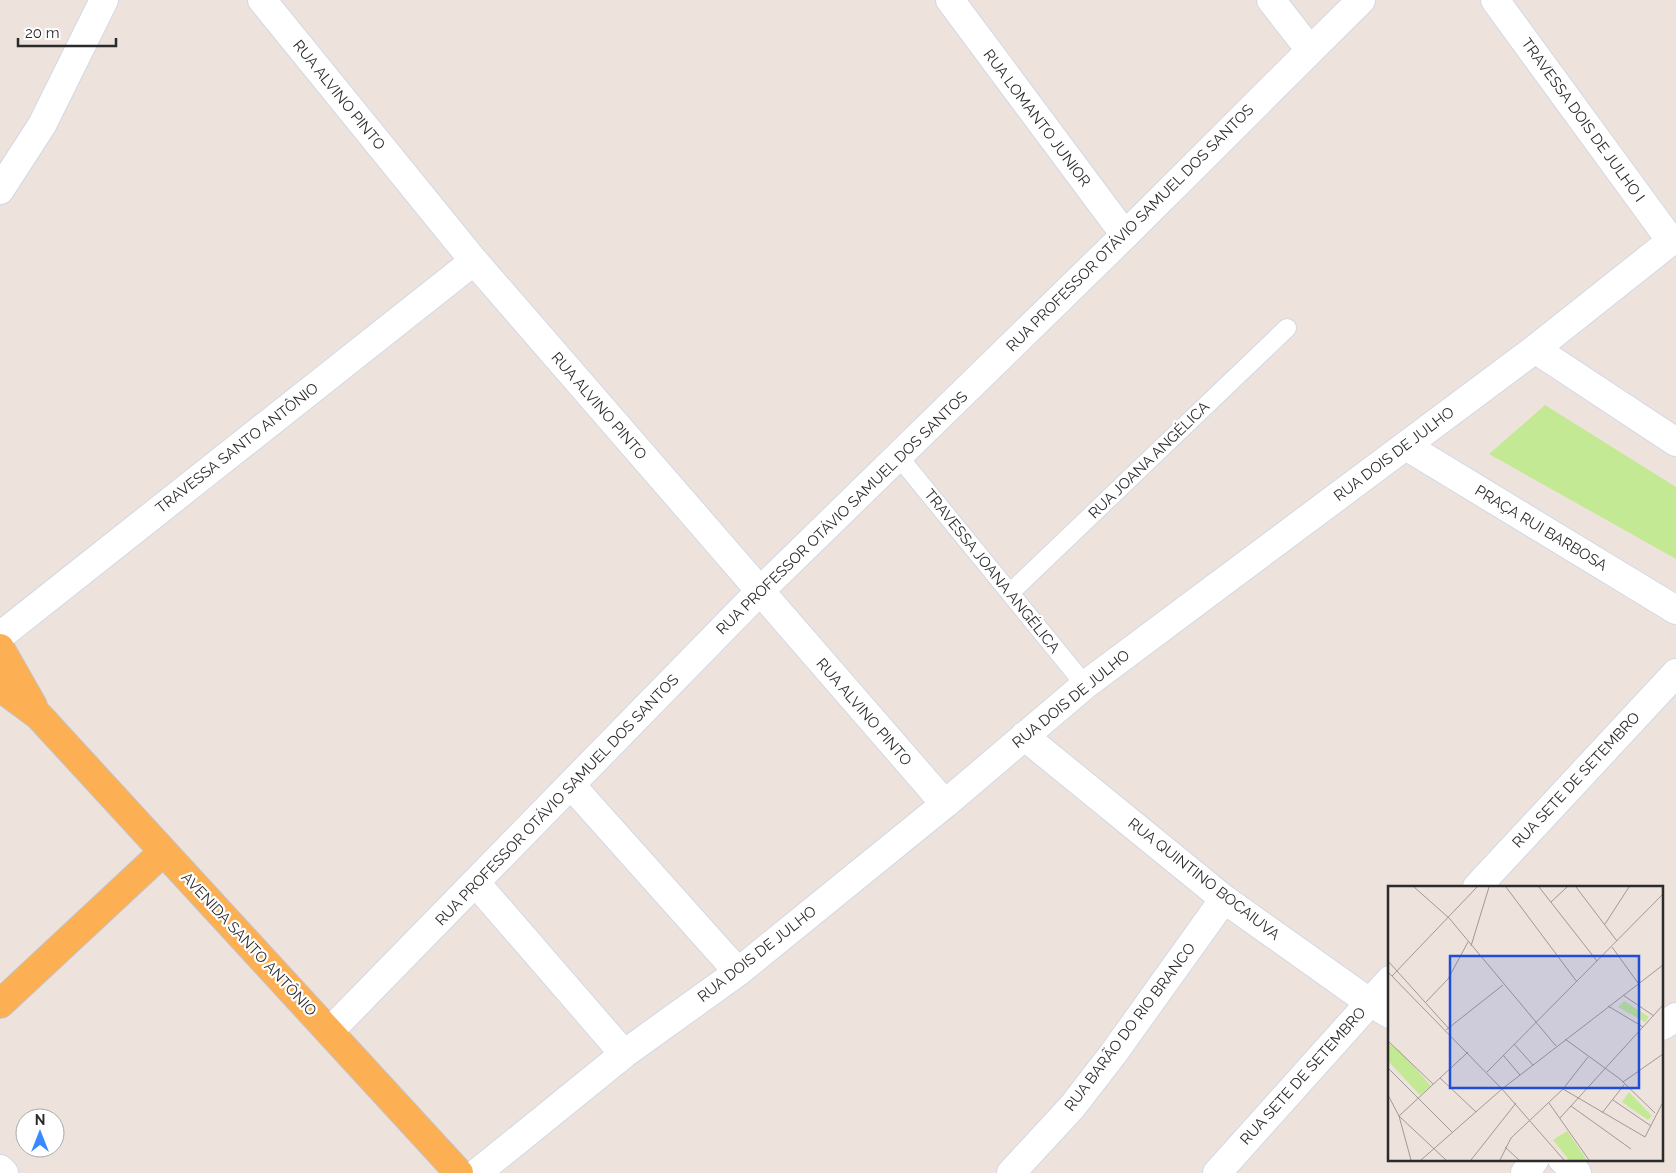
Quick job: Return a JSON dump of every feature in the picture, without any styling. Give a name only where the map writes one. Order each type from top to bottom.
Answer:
[{"type":"main road","name":"AVENIDA SANTO ANTÔNIO","points":[[0,648],[39,716]]},
{"type":"main road","name":"AVENIDA SANTO ANTÔNIO","points":[[0,687],[39,716],[459,1173]]},
{"type":"main road","points":[[0,1004],[163,852]]},
{"type":"street","points":[[0,190],[42,126],[104,0]]},
{"type":"street","name":"RUA ALVINO PINTO","points":[[262,0],[474,261],[944,804]]},
{"type":"street","name":"RUA LOMANTO JUNIOR","points":[[950,0],[1125,235]]},
{"type":"street","points":[[1271,0],[1310,50]]},
{"type":"street","name":"RUA PROFESSOR OTÁVIO SAMUEL DOS SANTOS","points":[[330,1032],[759,592],[1125,235],[1361,0]]},
{"type":"street","name":"TRAVESSA DOIS DE JULHO I","points":[[1495,0],[1673,239]]},
{"type":"street","name":"RUA DOIS DE JULHO","points":[[477,1173],[624,1054],[738,972],[944,804],[1085,685],[1535,349],[1673,239]]},
{"type":"street","name":"TRAVESSA SANTO ANTÔNIO","points":[[0,636],[474,261]]},
{"type":"street","points":[[1535,349],[1676,442]]},
{"type":"street","name":"PRAÇA RUI BARBOSA","points":[[1406,446],[1676,610]]},
{"type":"street","name":"RUA SETE DE SETEMBRO","points":[[1478,886],[1676,673]]},
{"type":"street","name":"RUA QUINTINO BOCAIUVA","points":[[1024,736],[1224,899],[1379,1008]]},
{"type":"street","points":[[571,785],[738,972]]},
{"type":"street","points":[[476,883],[624,1054]]},
{"type":"street","name":"RUA BARÃO DO RIO BRANCO","points":[[1012,1173],[1072,1107],[1113,1054],[1224,899]]},
{"type":"street","name":"RUA SETE DE SETEMBRO","points":[[1217,1173],[1379,1008],[1388,985]]},
{"type":"street","points":[[1664,1025],[1676,1017]]},
{"type":"street","points":[[1525,1173],[1534,1160]]},
{"type":"street","points":[[1563,1160],[1577,1173]]},
{"type":"street","points":[[0,1169],[4,1173]]},
{"type":"lane","name":"RUA JOANA ANGÉLICA","points":[[1011,592],[1287,328]]},
{"type":"lane","name":"TRAVESSA JOANA ANGÉLICA","points":[[899,457],[1085,685]]},
{"type":"green space","points":[[1545,405],[1676,487],[1676,559],[1489,454]]}]
